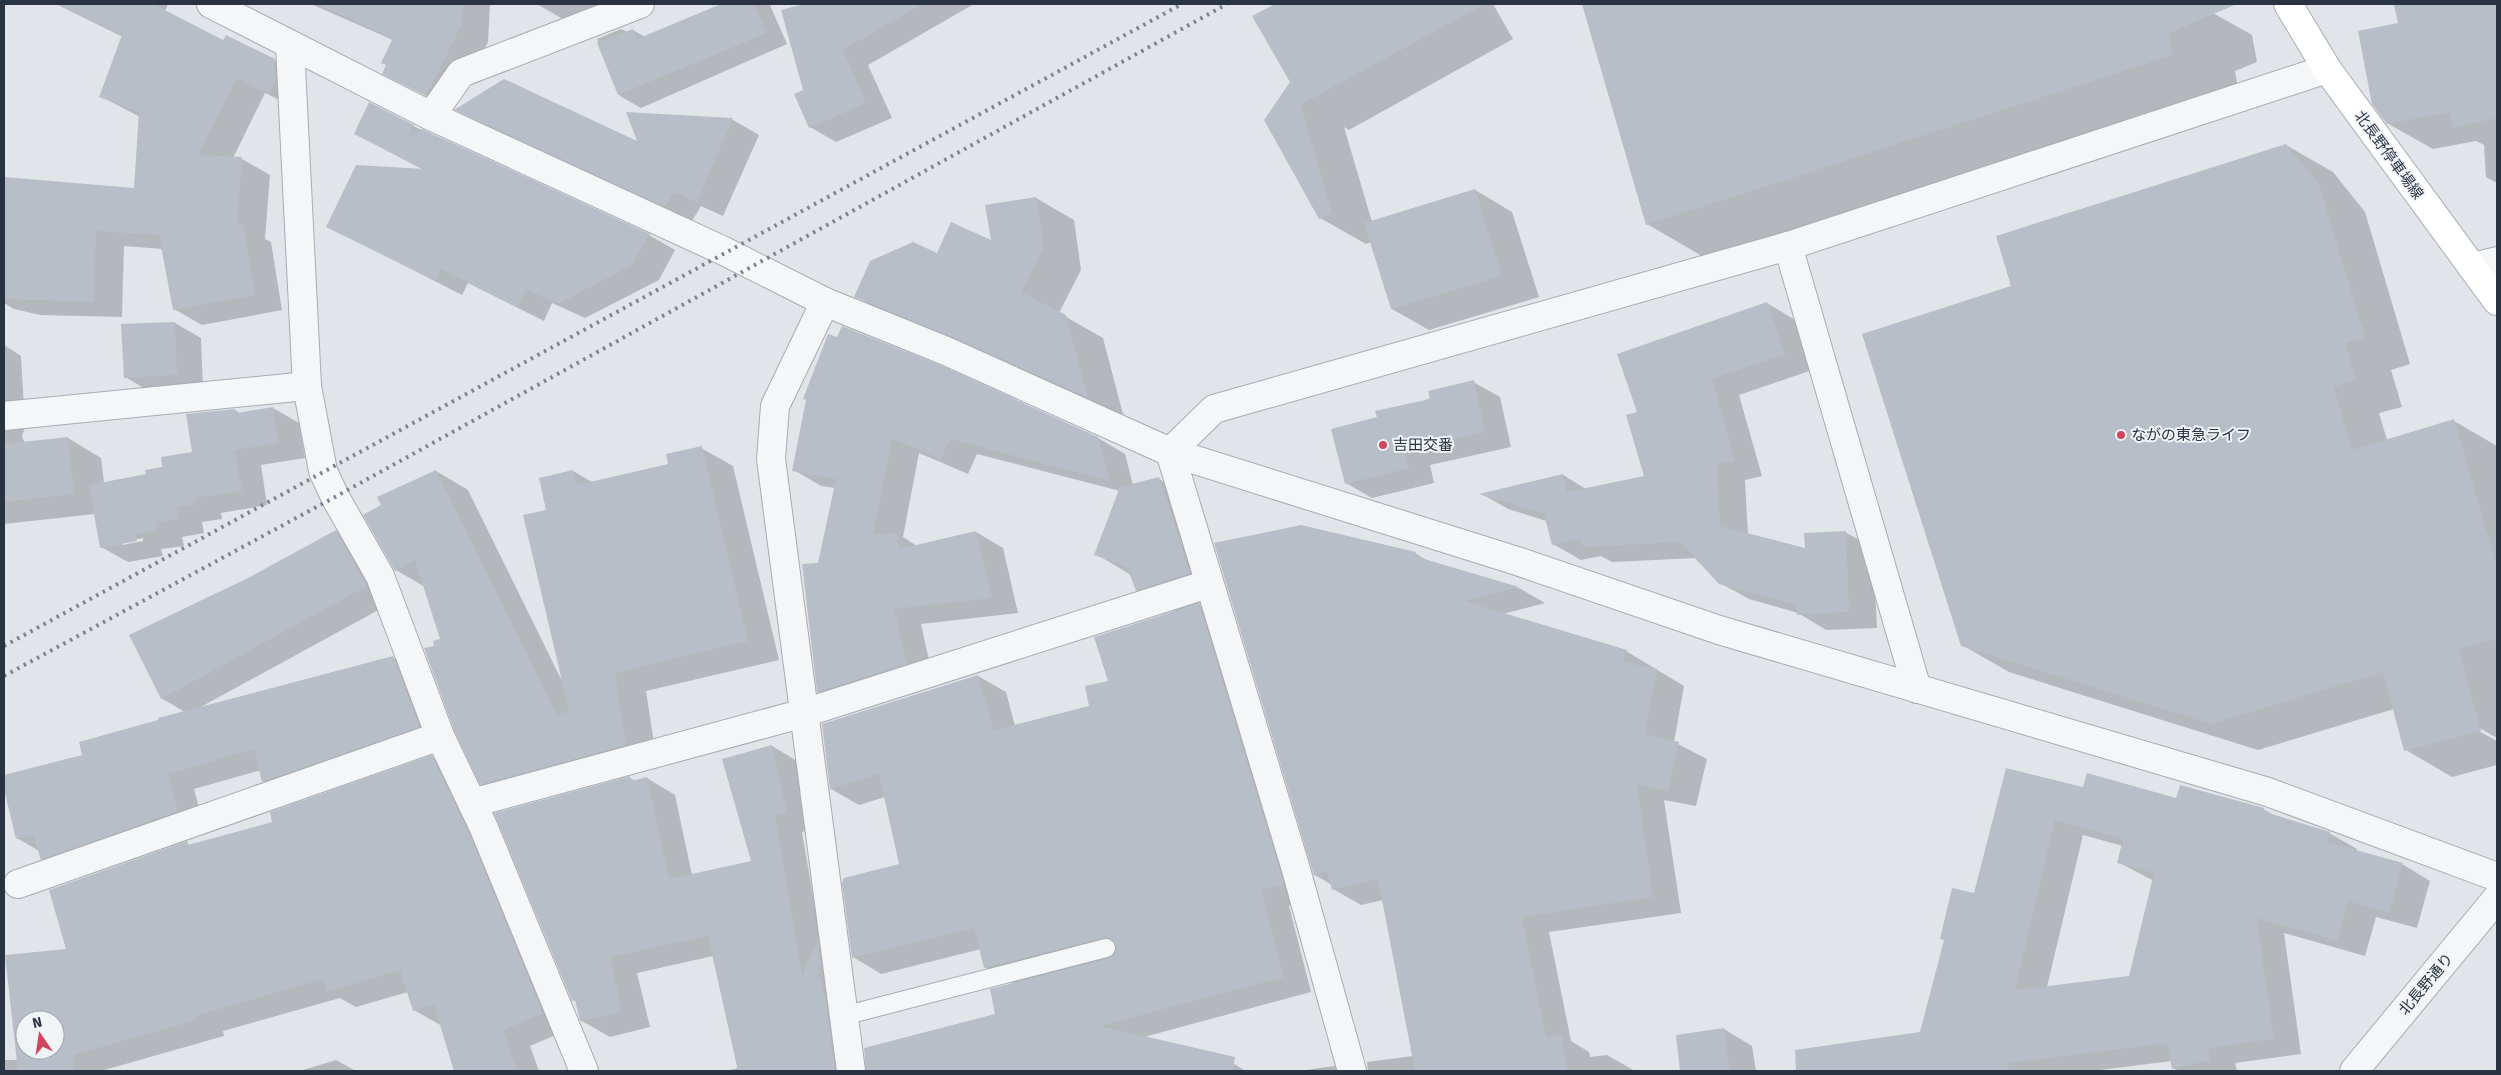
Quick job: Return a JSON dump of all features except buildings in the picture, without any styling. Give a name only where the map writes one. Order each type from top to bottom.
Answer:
[{"type":"main road","name":"北長野停車場線","points":[[2288,4],[2327,70],[2484,264],[2497,301]]},
{"type":"street","points":[[211,4],[290,46],[431,116],[724,252],[825,302],[946,351],[1170,452],[1517,561],[1719,630],[2268,792],[2497,877]]},
{"type":"street","points":[[431,116],[461,73],[640,4]]},
{"type":"street","points":[[290,46],[307,386],[323,471],[335,497],[380,576],[440,736],[472,803],[584,1071]]},
{"type":"street","points":[[1170,452],[1214,409],[1788,246],[2327,70]]},
{"type":"street","points":[[1788,246],[1917,689]]},
{"type":"street","points":[[825,302],[775,406],[771,459],[850,1071]]},
{"type":"street","points":[[4,416],[307,386]]},
{"type":"street","points":[[1170,452],[1208,584],[1295,866],[1352,1071]]},
{"type":"street","points":[[472,803],[804,713],[1208,584]]},
{"type":"street","points":[[18,884],[440,736]]},
{"type":"street","name":"北長野通り","points":[[2354,1071],[2497,898]]},
{"type":"lane","points":[[843,1016],[1106,948]]},
{"type":"railway","points":[[4,646],[1182,4]]},
{"type":"railway","points":[[4,676],[335,497],[1227,4]]},
{"type":"place","name":"ながの東急ライフ","points":[[2121,435]]},
{"type":"place","name":"吉田交番","points":[[1383,445]]}]
